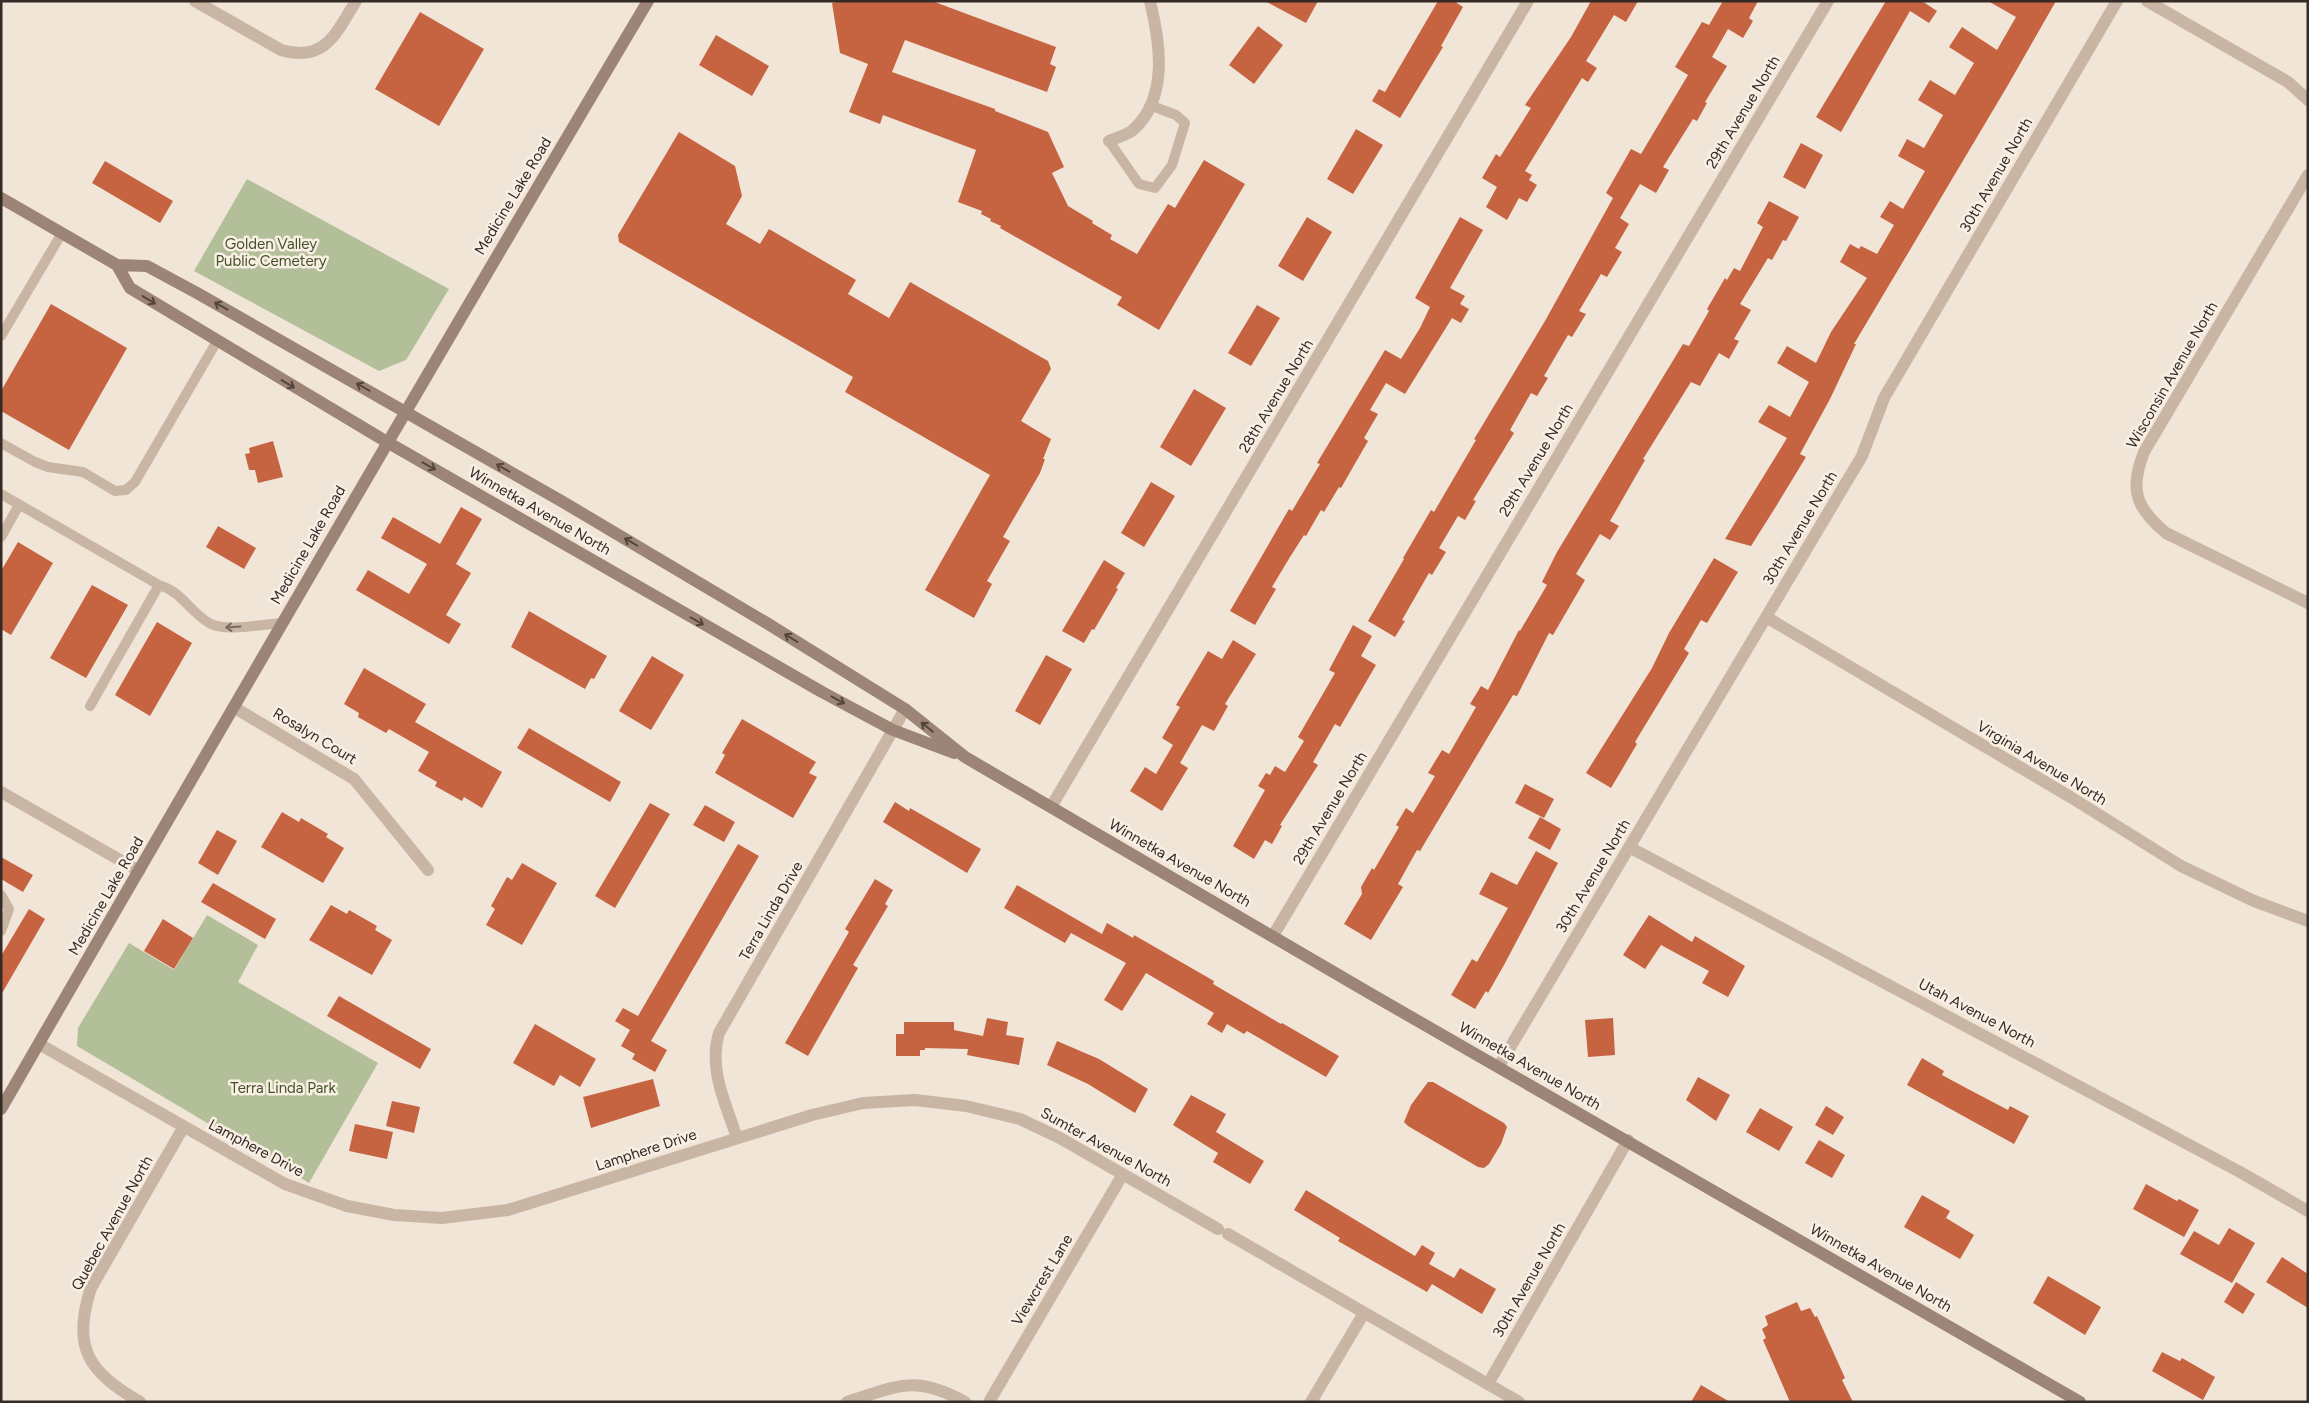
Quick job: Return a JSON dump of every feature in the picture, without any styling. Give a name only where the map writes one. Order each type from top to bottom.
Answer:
[{"type":"main road","name":"Medicine Lake Road","points":[[1,1109],[235,708],[386,442],[648,1]]},
{"type":"main road","name":"Winnetka Avenue North","points":[[1,198],[117,265],[147,266],[405,411],[765,622],[905,709],[965,757],[1371,994],[1628,1140],[2080,1402]]},
{"type":"main road","name":"Winnetka Avenue North","points":[[117,265],[130,288],[386,442],[456,480],[748,651],[893,730],[965,757]]},
{"type":"street","points":[[195,1],[281,50],[295,54],[309,54],[326,46],[356,1]]},
{"type":"street","points":[[1109,141],[1133,131],[1152,106],[1157,84],[1159,61],[1156,29],[1150,1]]},
{"type":"street","name":"28th Avenue North","points":[[1051,807],[1528,1]]},
{"type":"street","name":"29th Avenue North","points":[[1273,936],[1828,1]]},
{"type":"street","name":"30th Avenue North","points":[[1499,1066],[1862,456],[1884,398],[2117,1]]},
{"type":"street","points":[[2147,1],[2288,82],[2308,100]]},
{"type":"street","name":"Wisconsin Avenue North","points":[[2308,175],[2144,452],[2138,469],[2136,490],[2141,506],[2152,521],[2166,533],[2308,603]]},
{"type":"street","name":"Virginia Avenue North","points":[[1766,617],[2072,798],[2181,866],[2254,901],[2308,921]]},
{"type":"street","name":"Rosalyn Court","points":[[235,708],[354,778],[428,870]]},
{"type":"street","name":"Terra Linda Drive","points":[[737,1138],[714,1065],[714,1050],[719,1034],[905,709]]},
{"type":"street","points":[[1,792],[139,871]]},
{"type":"street","name":"Utah Avenue North","points":[[1629,847],[2231,1167],[2308,1211]]},
{"type":"street","name":"Lamphere Drive","points":[[39,1044],[183,1128],[285,1184],[347,1206],[375,1211],[442,1218],[508,1210],[737,1138]]},
{"type":"street","name":"Sumter Avenue North","points":[[737,1138],[812,1115],[863,1103],[915,1100],[966,1106],[1020,1119],[1060,1138],[1519,1402]]},
{"type":"street","name":"Quebec Avenue North","points":[[140,1402],[100,1375],[88,1355],[83,1334],[84,1310],[91,1288],[183,1128]]},
{"type":"street","name":"30th Avenue North","points":[[1488,1384],[1628,1140]]},
{"type":"street","name":"Viewcrest Lane","points":[[989,1402],[1123,1174]]},
{"type":"street","points":[[1312,1402],[1364,1313]]},
{"type":"street","points":[[847,1402],[909,1384],[931,1387],[965,1402]]},
{"type":"lane","points":[[1109,141],[1139,184],[1155,188],[1172,165],[1185,123],[1176,115],[1152,106]]},
{"type":"lane","points":[[1,336],[62,232]]},
{"type":"lane","points":[[1,443],[48,467],[83,472],[115,491],[126,490],[135,482],[217,341]]},
{"type":"lane","points":[[1,494],[158,585],[172,589],[213,625],[235,627],[282,623]]},
{"type":"lane","points":[[1,536],[19,505]]},
{"type":"lane","points":[[90,706],[158,585]]},
{"type":"lane","points":[[1,895],[9,909],[1,931]]},
{"type":"green space","name":"Golden Valley Public Cemetery","points":[[247,179],[449,289],[406,360],[379,371],[194,271]]},
{"type":"green space","name":"Terra Linda Park","points":[[207,915],[258,945],[238,982],[378,1063],[309,1183],[77,1046],[78,1028],[129,943],[174,970]]},
{"type":"building","points":[[841,1],[932,1],[1056,47],[1050,64],[1056,67],[1047,92],[905,40],[892,72],[995,109],[995,111],[1048,132],[1064,167],[1052,173],[1068,206],[1112,235],[1110,239],[1137,254],[1168,204],[1175,208],[1204,160],[1245,184],[1159,330],[1117,305],[1122,297],[1000,228],[1001,226],[981,214],[982,211],[958,202],[976,150],[883,115],[880,124],[849,112],[868,64],[840,53],[832,3]]},
{"type":"building","points":[[1265,1],[1318,1],[1306,23]]},
{"type":"building","points":[[1438,1],[1454,1],[1463,7],[1441,46],[1443,47],[1400,118],[1372,101],[1379,89],[1385,92]]},
{"type":"building","points":[[1591,1],[1638,1],[1626,22],[1614,15],[1586,61],[1597,68],[1588,82],[1582,78],[1525,171],[1532,175],[1529,180],[1537,185],[1527,202],[1519,198],[1507,220],[1486,207],[1497,187],[1482,178],[1496,154],[1500,157],[1531,108],[1525,105],[1571,37]]},
{"type":"building","points":[[1723,1],[1758,1],[1749,18],[1753,21],[1743,38],[1728,29],[1712,57],[1727,66],[1705,102],[1707,103],[1697,121],[1693,119],[1663,167],[1669,170],[1656,193],[1640,184],[1620,218],[1629,224],[1615,248],[1622,252],[1607,277],[1601,274],[1579,311],[1586,314],[1572,337],[1568,335],[1544,376],[1548,378],[1537,396],[1531,393],[1510,430],[1514,433],[1473,500],[1476,501],[1465,520],[1458,516],[1439,548],[1446,552],[1432,575],[1429,573],[1402,620],[1405,621],[1395,637],[1368,621],[1431,510],[1434,512],[1476,440],[1474,439],[1545,321],[1613,198],[1606,193],[1631,149],[1641,154],[1688,75],[1675,67],[1702,22],[1709,25]]},
{"type":"building","points":[[1886,1],[1922,1],[1937,11],[1929,23],[1910,11],[1841,132],[1816,117]]},
{"type":"building","points":[[1988,1],[2056,1],[1854,344],[1856,344],[1830,399],[1800,454],[1806,457],[1775,508],[1751,546],[1725,539],[1787,438],[1758,422],[1769,405],[1790,417],[1809,382],[1777,363],[1787,346],[1816,363],[1831,332],[1867,278],[1840,262],[1850,244],[1859,249],[1861,246],[1877,254],[1894,225],[1880,217],[1890,201],[1903,209],[1925,171],[1898,156],[1907,139],[1924,148],[1943,115],[1918,100],[1930,80],[1955,95],[1974,63],[1949,47],[1962,27],[1997,50],[2016,17]]},
{"type":"building","points":[[420,12],[484,49],[439,126],[375,89]]},
{"type":"building","points":[[1258,26],[1283,45],[1254,84],[1229,65]]},
{"type":"building","points":[[716,35],[769,66],[752,96],[699,65]]},
{"type":"building","points":[[1356,129],[1383,145],[1353,194],[1327,179]]},
{"type":"building","points":[[679,132],[735,166],[742,196],[726,224],[760,244],[769,229],[856,280],[848,294],[889,318],[910,282],[1048,361],[1051,369],[1021,421],[1051,439],[1040,473],[1003,537],[1010,541],[987,581],[992,584],[974,618],[925,590],[990,475],[845,392],[853,377],[619,242],[618,235]]},
{"type":"building","points":[[1801,143],[1823,155],[1805,189],[1783,177]]},
{"type":"building","points":[[105,161],[173,201],[160,223],[92,183]]},
{"type":"building","points":[[1769,201],[1799,217],[1786,241],[1783,240],[1772,260],[1768,258],[1740,304],[1751,310],[1734,339],[1739,341],[1729,359],[1719,353],[1700,386],[1691,382],[1643,459],[1645,460],[1610,521],[1619,526],[1610,540],[1600,534],[1576,574],[1585,580],[1553,635],[1549,633],[1517,696],[1513,695],[1420,851],[1417,850],[1398,884],[1403,887],[1371,940],[1344,924],[1362,894],[1361,887],[1372,868],[1374,870],[1399,827],[1396,825],[1406,808],[1413,813],[1435,776],[1428,773],[1442,750],[1449,754],[1476,707],[1470,704],[1481,686],[1488,690],[1519,630],[1547,585],[1542,582],[1557,552],[1683,344],[1689,346],[1725,278],[1727,280],[1734,268],[1740,271],[1763,227],[1757,223]]},
{"type":"building","points":[[1307,217],[1332,232],[1303,281],[1278,266]]},
{"type":"building","points":[[1460,217],[1483,230],[1450,288],[1465,296],[1460,304],[1469,309],[1461,323],[1452,318],[1405,394],[1386,383],[1370,410],[1378,414],[1364,438],[1368,441],[1341,488],[1339,487],[1324,512],[1321,510],[1306,536],[1304,535],[1290,557],[1272,587],[1276,589],[1255,625],[1230,611],[1289,509],[1292,511],[1320,464],[1317,463],[1385,350],[1401,359],[1420,328],[1430,307],[1415,298]]},
{"type":"building","points":[[51,304],[127,348],[69,450],[1,411],[1,391]]},
{"type":"building","points":[[1257,305],[1280,318],[1251,366],[1228,353]]},
{"type":"building","points":[[1194,389],[1226,408],[1191,466],[1160,447]]},
{"type":"building","points":[[273,441],[283,477],[258,483],[255,470],[249,470],[245,454],[250,453],[249,448]]},
{"type":"building","points":[[1151,482],[1175,496],[1144,547],[1121,533]]},
{"type":"building","points":[[461,507],[482,519],[456,564],[471,573],[446,615],[461,624],[449,644],[356,590],[368,570],[409,594],[427,564],[381,538],[393,517],[440,544]]},
{"type":"building","points":[[218,526],[256,548],[244,569],[206,547]]},
{"type":"building","points":[[18,542],[53,563],[11,635],[1,629],[1,571]]},
{"type":"building","points":[[1714,558],[1738,572],[1707,623],[1701,620],[1684,649],[1689,653],[1635,742],[1637,744],[1611,788],[1586,773],[1652,668],[1669,633]]},
{"type":"building","points":[[1104,560],[1125,573],[1094,630],[1092,629],[1084,643],[1062,631]]},
{"type":"building","points":[[92,585],[128,605],[86,678],[50,658]]},
{"type":"building","points":[[529,611],[607,656],[594,679],[591,678],[585,689],[511,647]]},
{"type":"building","points":[[157,622],[192,643],[150,716],[115,695]]},
{"type":"building","points":[[1353,625],[1372,636],[1361,656],[1376,665],[1340,727],[1335,724],[1313,762],[1318,765],[1280,825],[1282,826],[1272,844],[1265,840],[1254,859],[1233,846],[1265,790],[1258,786],[1266,773],[1270,775],[1275,766],[1285,772],[1304,741],[1298,737],[1335,673],[1329,670]]},
{"type":"building","points":[[1233,640],[1256,654],[1225,704],[1228,706],[1214,731],[1202,725],[1180,763],[1188,768],[1162,811],[1130,791],[1145,767],[1156,774],[1173,745],[1162,738],[1180,707],[1176,705],[1208,651],[1222,659]]},
{"type":"building","points":[[1046,655],[1072,669],[1040,725],[1015,711]]},
{"type":"building","points":[[652,656],[684,675],[651,730],[619,711]]},
{"type":"building","points":[[364,668],[426,704],[415,722],[502,772],[482,808],[464,797],[462,801],[435,786],[437,782],[418,771],[429,752],[389,729],[386,733],[358,717],[359,713],[344,704]]},
{"type":"building","points":[[742,719],[816,762],[809,773],[817,777],[793,818],[715,773],[725,755],[722,753]]},
{"type":"building","points":[[529,728],[621,782],[610,802],[517,748]]},
{"type":"building","points":[[1525,784],[1554,799],[1544,818],[1515,803]]},
{"type":"building","points":[[895,802],[909,811],[910,808],[981,849],[967,873],[883,822]]},
{"type":"building","points":[[650,803],[670,814],[615,908],[595,896]]},
{"type":"building","points":[[705,805],[735,822],[724,842],[693,825]]},
{"type":"building","points":[[282,812],[299,822],[301,818],[328,834],[326,837],[344,848],[323,883],[261,847]]},
{"type":"building","points":[[1540,817],[1561,829],[1550,850],[1528,838]]},
{"type":"building","points":[[217,830],[237,841],[218,875],[198,863]]},
{"type":"building","points":[[738,844],[759,856],[651,1041],[667,1050],[655,1072],[632,1059],[635,1054],[621,1046],[630,1030],[615,1021],[623,1008],[638,1016]]},
{"type":"building","points":[[1536,851],[1558,863],[1504,965],[1488,993],[1486,991],[1475,1009],[1451,995],[1472,959],[1477,962],[1508,908],[1479,894],[1491,872],[1517,885]]},
{"type":"building","points":[[1,857],[33,875],[23,892],[1,879]]},
{"type":"building","points":[[522,863],[557,883],[522,945],[486,925],[495,909],[491,906],[507,877],[512,880]]},
{"type":"building","points":[[875,879],[893,890],[885,904],[888,906],[853,965],[858,968],[808,1056],[785,1043],[849,932],[845,929]]},
{"type":"building","points":[[213,883],[276,919],[265,939],[201,902]]},
{"type":"building","points":[[1017,885],[1102,934],[1107,923],[1133,938],[1134,935],[1214,981],[1213,984],[1339,1056],[1326,1077],[1247,1031],[1244,1034],[1227,1024],[1222,1033],[1207,1024],[1214,1013],[1146,973],[1122,1011],[1104,1000],[1126,963],[1071,933],[1065,943],[1004,908]]},
{"type":"building","points":[[331,905],[347,914],[349,910],[377,926],[375,930],[392,940],[372,975],[309,940]]},
{"type":"building","points":[[29,909],[45,919],[1,995],[1,956]]},
{"type":"building","points":[[1649,915],[1692,942],[1695,936],[1745,966],[1728,997],[1702,983],[1709,971],[1661,945],[1645,969],[1623,955]]},
{"type":"building","points":[[163,919],[193,938],[174,969],[144,951]]},
{"type":"building","points":[[339,996],[431,1049],[420,1069],[327,1016]]},
{"type":"building","points":[[987,1018],[1008,1022],[1006,1035],[1024,1038],[1019,1065],[967,1055],[968,1049],[925,1048],[925,1050],[920,1050],[920,1056],[896,1056],[896,1034],[904,1034],[904,1022],[954,1022],[954,1030],[983,1036]]},
{"type":"building","points":[[1613,1018],[1615,1055],[1588,1057],[1585,1020]]},
{"type":"building","points":[[535,1024],[596,1059],[580,1087],[560,1075],[554,1086],[513,1063]]},
{"type":"building","points":[[1057,1041],[1099,1059],[1148,1089],[1135,1113],[1088,1084],[1047,1065]]},
{"type":"building","points":[[1922,1058],[1944,1071],[1942,1075],[2008,1110],[2010,1106],[2029,1116],[2014,1144],[1907,1085]]},
{"type":"building","points":[[1698,1077],[1730,1095],[1716,1121],[1686,1100]]},
{"type":"building","points":[[653,1079],[660,1106],[591,1128],[583,1097]]},
{"type":"building","points":[[1428,1082],[1433,1082],[1504,1123],[1507,1127],[1501,1144],[1489,1164],[1484,1168],[1478,1167],[1404,1122],[1411,1105]]},
{"type":"building","points":[[1191,1095],[1226,1114],[1216,1132],[1264,1161],[1250,1184],[1213,1162],[1218,1153],[1173,1125]]},
{"type":"building","points":[[392,1101],[420,1107],[414,1133],[386,1126]]},
{"type":"building","points":[[1826,1106],[1844,1117],[1833,1135],[1815,1125]]},
{"type":"building","points":[[1760,1108],[1793,1127],[1779,1151],[1746,1132]]},
{"type":"building","points":[[355,1124],[393,1132],[387,1159],[349,1151]]},
{"type":"building","points":[[1819,1140],[1845,1155],[1832,1178],[1805,1163]]},
{"type":"building","points":[[2146,1184],[2177,1201],[2179,1199],[2199,1210],[2184,1237],[2133,1209]]},
{"type":"building","points":[[1306,1190],[1415,1256],[1422,1245],[1435,1253],[1429,1264],[1454,1278],[1460,1268],[1496,1289],[1482,1314],[1432,1284],[1427,1292],[1338,1241],[1340,1238],[1294,1210]]},
{"type":"building","points":[[1922,1195],[1950,1211],[1946,1218],[1974,1235],[1960,1259],[1904,1227]]},
{"type":"building","points":[[2229,1228],[2255,1243],[2232,1283],[2180,1254],[2194,1231],[2219,1245]]},
{"type":"building","points":[[2282,1257],[2308,1274],[2308,1308],[2266,1282]]},
{"type":"building","points":[[2048,1276],[2101,1307],[2085,1335],[2033,1303]]},
{"type":"building","points":[[2236,1282],[2255,1294],[2243,1314],[2224,1302]]},
{"type":"building","points":[[1797,1302],[1801,1311],[1810,1308],[1815,1317],[1817,1316],[1845,1378],[1842,1380],[1853,1402],[1790,1402],[1763,1340],[1766,1338],[1762,1329],[1768,1325],[1765,1316]]},
{"type":"building","points":[[2162,1352],[2180,1361],[2182,1358],[2215,1377],[2203,1400],[2152,1371]]},
{"type":"building","points":[[1701,1385],[1730,1402],[1691,1402]]}]
